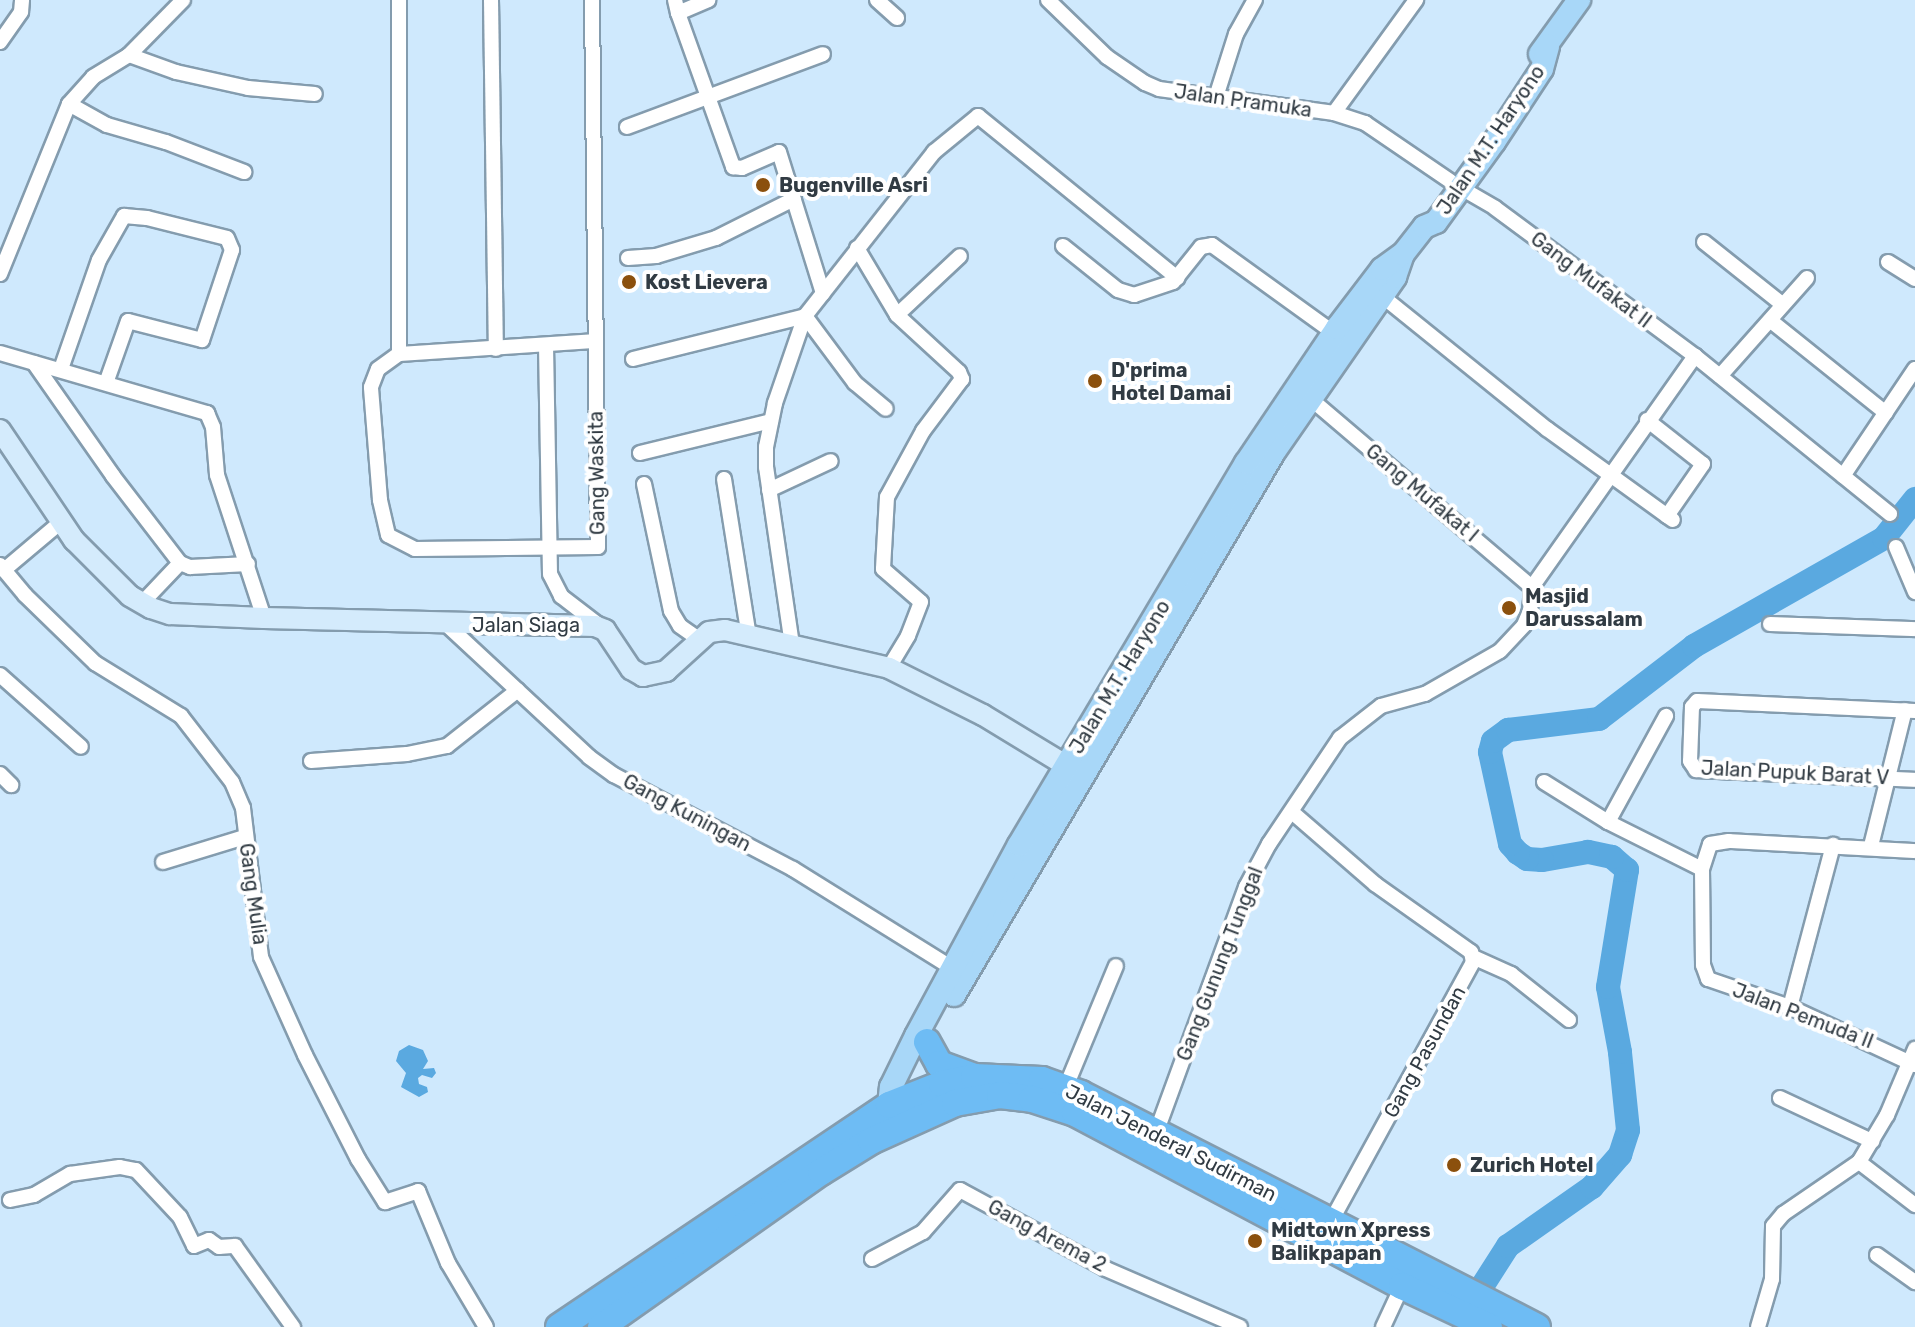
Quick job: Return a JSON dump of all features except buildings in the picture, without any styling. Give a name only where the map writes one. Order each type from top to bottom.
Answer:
[{"type":"highway","points":[[927,1042],[939,1064],[974,1077]]},
{"type":"highway","name":"Jalan Jenderal Sudirman","points":[[559,1327],[894,1115],[974,1077],[1042,1080],[1065,1089],[1330,1223],[1436,1290],[1500,1320],[1537,1327]]},
{"type":"highway","name":"Jalan Jenderal Sudirman","points":[[919,1105],[955,1103],[1000,1095],[1054,1105],[1402,1286],[1436,1290]]},
{"type":"highway","name":"Jalan Jenderal Sudirman","points":[[601,1327],[821,1172],[894,1115]]},
{"type":"main road","name":"Jalan M.T. Haryono","points":[[894,1115],[896,1074],[952,968],[1019,845],[1246,463],[1334,333],[1382,269],[1403,254],[1424,227],[1426,215],[1456,184],[1534,60],[1548,46],[1579,0]]},
{"type":"main road","name":"Jalan M.T. Haryono","points":[[919,1105],[914,1072],[927,1042],[1274,452],[1395,277],[1403,254]]},
{"type":"street","points":[[0,42],[21,12],[22,0]]},
{"type":"street","points":[[0,274],[69,104],[93,77],[129,55],[183,0]]},
{"type":"street","points":[[399,0],[399,354]]},
{"type":"street","points":[[491,0],[496,349]]},
{"type":"street","points":[[549,550],[415,549],[388,535],[380,500],[371,387],[378,369],[399,354],[594,341],[592,0]]},
{"type":"street","points":[[708,0],[676,7],[733,167],[742,168],[779,152],[823,293]]},
{"type":"street","points":[[877,0],[897,18]]},
{"type":"street","name":"Jalan Pramuka","points":[[1048,0],[1107,57],[1145,83],[1216,97],[1334,113],[1379,130],[1456,184]]},
{"type":"street","points":[[1216,97],[1236,34],[1255,0]]},
{"type":"street","points":[[1334,113],[1416,0]]},
{"type":"street","points":[[627,127],[823,54]]},
{"type":"street","points":[[129,55],[176,72],[248,88],[315,94]]},
{"type":"street","points":[[69,104],[107,125],[166,142],[244,172]]},
{"type":"street","points":[[792,645],[769,490],[766,447],[771,421],[805,316],[934,152],[978,116],[1177,278]]},
{"type":"street","name":"Gang Mufakat II","points":[[1456,184],[1495,208],[1695,356],[1890,514]]},
{"type":"street","points":[[628,258],[656,256],[716,238],[794,199]]},
{"type":"street","points":[[61,369],[99,260],[124,216],[147,218],[227,238],[232,250],[202,340],[128,321],[106,383]]},
{"type":"street","points":[[1704,242],[1782,304]]},
{"type":"street","points":[[1063,246],[1105,281],[1128,294],[1151,292],[1177,278],[1201,247],[1212,245],[1334,333]]},
{"type":"street","points":[[857,248],[897,315],[959,372],[960,385],[923,431],[887,497],[883,569],[921,602],[908,636],[889,668]]},
{"type":"street","points":[[897,315],[960,256]]},
{"type":"street","points":[[1888,262],[1915,279]]},
{"type":"street","points":[[1720,376],[1807,278]]},
{"type":"street","points":[[1382,296],[1609,476],[1671,518],[1703,464],[1647,420]]},
{"type":"street","points":[[633,359],[805,316]]},
{"type":"street","points":[[805,316],[855,383],[886,409]]},
{"type":"street","points":[[1771,321],[1886,413]]},
{"type":"street","name":"Gang Waskita","points":[[549,550],[592,550],[598,544],[594,341]]},
{"type":"street","points":[[546,345],[549,550],[554,587],[605,630]]},
{"type":"street","points":[[0,353],[207,413],[213,427],[217,475],[264,618]]},
{"type":"street","points":[[1532,587],[1695,356]]},
{"type":"street","points":[[34,363],[123,489],[180,563],[190,567],[248,564]]},
{"type":"street","points":[[1843,476],[1915,369]]},
{"type":"street","name":"Gang Mufakat I","points":[[1312,400],[1532,587]]},
{"type":"street","points":[[640,453],[771,421]]},
{"type":"street","name":"Jalan Siaga","points":[[0,430],[61,522],[92,562],[142,603],[170,614],[446,624],[580,625],[605,630],[631,669],[643,676],[666,671],[700,640]]},
{"type":"street","points":[[769,490],[831,461]]},
{"type":"street","points":[[724,479],[749,636]]},
{"type":"street","points":[[644,484],[671,611],[680,626],[700,640],[717,629],[889,668],[983,715],[1067,766]]},
{"type":"street","points":[[2,568],[61,522]]},
{"type":"street","points":[[1896,547],[1915,592]]},
{"type":"street","points":[[142,603],[180,563]]},
{"type":"street","name":"Gang Mulia","points":[[2,568],[53,625],[95,663],[181,716],[232,782],[243,808],[261,957],[305,1055],[358,1159],[385,1202],[418,1191],[448,1263],[486,1327]]},
{"type":"street","name":"Gang Gunung Tunggal","points":[[1156,1133],[1246,887],[1269,844],[1340,738],[1381,706],[1425,694],[1514,639],[1530,611],[1532,587]]},
{"type":"street","name":"Gang Kuningan","points":[[446,624],[589,757],[614,775],[793,869],[952,968]]},
{"type":"street","points":[[1770,624],[1915,629]]},
{"type":"street","points":[[0,675],[81,747]]},
{"type":"street","points":[[311,761],[407,754],[447,746],[518,690]]},
{"type":"street","name":"Jalan Pupuk Barat V","points":[[1910,710],[1694,702],[1690,761],[1694,770],[1915,780]]},
{"type":"street","points":[[1871,846],[1910,710]]},
{"type":"street","points":[[1608,822],[1666,716]]},
{"type":"street","points":[[1544,782],[1608,822],[1702,869],[1707,848],[1715,842],[1871,846],[1915,851]]},
{"type":"street","points":[[1292,812],[1375,884],[1458,942],[1473,957],[1511,974],[1569,1020]]},
{"type":"street","points":[[163,862],[245,837]]},
{"type":"street","points":[[1790,1007],[1833,845]]},
{"type":"street","name":"Jalan Pemuda II","points":[[1702,869],[1703,965],[1708,979],[1790,1007],[1914,1058]]},
{"type":"street","name":"Gang Pasundan","points":[[1330,1223],[1471,970],[1473,957]]},
{"type":"street","points":[[1065,1089],[1116,966]]},
{"type":"street","points":[[1758,1327],[1772,1279],[1775,1224],[1859,1162],[1914,1058]]},
{"type":"street","points":[[1780,1098],[1872,1141]]},
{"type":"street","points":[[1859,1162],[1915,1205]]},
{"type":"street","points":[[10,1200],[34,1195],[70,1174],[120,1167],[136,1170],[180,1217],[194,1246],[209,1240],[219,1247],[235,1246],[293,1327]]},
{"type":"street","name":"Gang Arema 2","points":[[872,1259],[923,1232],[960,1190],[1106,1269],[1240,1327]]},
{"type":"street","points":[[1877,1255],[1915,1282]]},
{"type":"street","points":[[1383,1327],[1402,1286]]},
{"type":"water","points":[[409,1045],[423,1050],[428,1061],[423,1069],[434,1068],[436,1073],[432,1078],[422,1075],[418,1078],[419,1084],[427,1087],[428,1092],[419,1097],[401,1087],[406,1073],[396,1061],[399,1051]]},
{"type":"waterway","points":[[1467,1310],[1508,1246],[1592,1187],[1620,1155],[1628,1130],[1620,1052],[1608,987],[1627,870],[1612,857],[1588,852],[1542,860],[1527,859],[1518,853],[1510,844],[1490,752],[1493,741],[1508,730],[1599,719],[1694,646],[1884,538],[1915,499]]},
{"type":"place","name":"Bugenville Asri","points":[[763,185]]},
{"type":"place","name":"Kost Lievera","points":[[629,282]]},
{"type":"place","name":"D'prima Hotel Damai","points":[[1095,381]]},
{"type":"place","name":"Masjid Darussalam","points":[[1509,608]]},
{"type":"place","name":"Zurich Hotel","points":[[1454,1165]]},
{"type":"place","name":"Midtown Xpress Balikpapan","points":[[1255,1241]]}]
